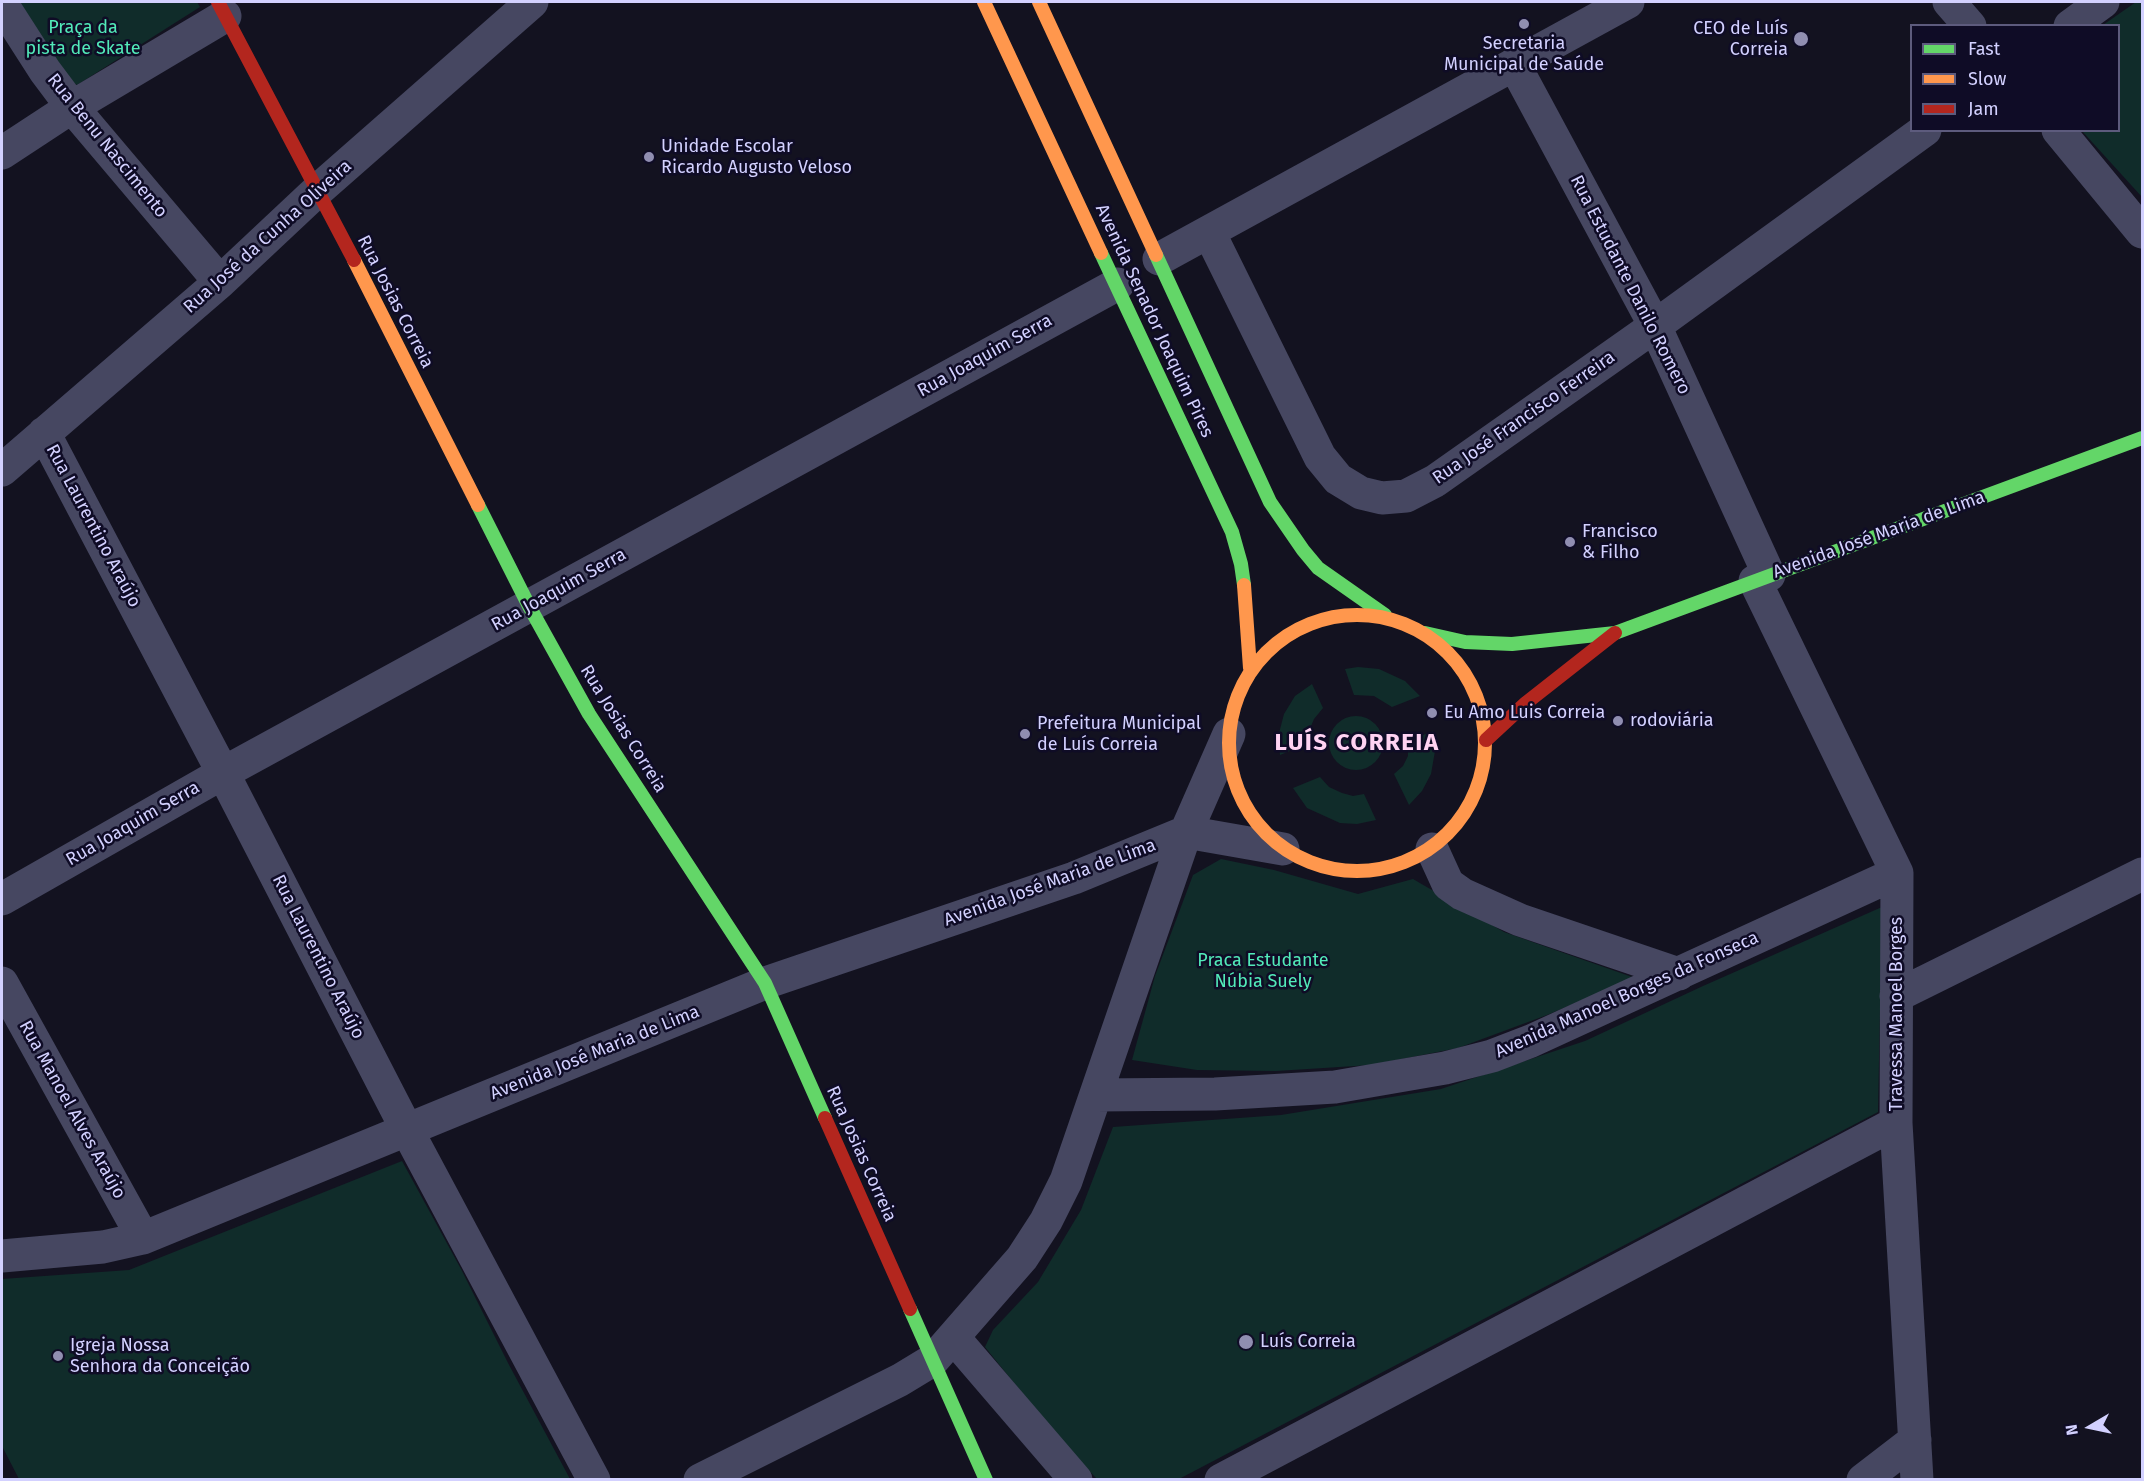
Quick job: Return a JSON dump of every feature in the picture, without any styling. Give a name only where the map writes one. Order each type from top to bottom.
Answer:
[{"type":"main road","name":"Avenida Senador Joaquim Pires","points":[[984,2],[1118,284],[1232,532],[1241,564],[1246,598],[1250,668]]},
{"type":"main road","name":"Avenida Senador Joaquim Pires","points":[[1039,2],[1270,502],[1318,568],[1389,618]]},
{"type":"main road","name":"Rua Josias Correia","points":[[221,9],[318,190],[529,606],[589,714],[765,983],[943,1349],[986,1479]]},
{"type":"main road","name":"Avenida José Maria de Lima","points":[[1424,633],[1456,660],[1478,698],[1486,740],[1480,783],[1460,822],[1431,849],[1396,867],[1357,873],[1318,866],[1283,849],[1252,818],[1233,778],[1229,734],[1237,697],[1250,668],[1283,638],[1316,621],[1352,614],[1389,618],[1424,633],[1466,642],[1512,644],[1615,633],[2142,438]]},
{"type":"main road","name":"Avenida José Maria de Lima","points":[[1486,740],[1526,703],[1615,633]]},
{"type":"street","name":"Rua José da Cunha Oliveira","points":[[2,470],[220,282],[318,190],[532,2]]},
{"type":"street","points":[[1159,259],[1628,2]]},
{"type":"street","points":[[1949,2],[1968,24]]},
{"type":"street","points":[[2073,24],[2103,2]]},
{"type":"street","name":"Rua Benu Nascimento","points":[[2,4],[45,71],[72,107],[220,282]]},
{"type":"street","points":[[2,153],[221,9]]},
{"type":"street","name":"Rua Estudante Danilo Romero","points":[[1514,64],[1655,326],[1762,578]]},
{"type":"street","name":"Rua José Francisco Ferreira","points":[[1209,232],[1320,457],[1338,479],[1361,492],[1382,498],[1406,496],[1435,481],[1655,326],[1922,132]]},
{"type":"street","points":[[2060,132],[2142,232]]},
{"type":"street","name":"Rua Joaquim Serra","points":[[2,898],[223,773],[1118,284]]},
{"type":"street","name":"Rua Laurentino Araújo","points":[[44,433],[407,1130],[594,1479]]},
{"type":"street","name":"Travessa Manoel Borges","points":[[1762,578],[1897,873],[1896,1123],[1917,1479]]},
{"type":"street","points":[[700,1479],[900,1380],[943,1349],[1022,1258],[1046,1221],[1066,1181],[1083,1138],[1186,832],[1229,734]]},
{"type":"street","points":[[1186,832],[1283,849]]},
{"type":"street","name":"Avenida José Maria de Lima","points":[[2,1256],[103,1247],[143,1238],[765,983],[1074,878],[1186,832]]},
{"type":"street","points":[[1431,849],[1448,884],[1462,894],[1520,920],[1679,974]]},
{"type":"street","name":"Avenida Manoel Borges da Fonseca","points":[[1096,1095],[1215,1094],[1335,1087],[1445,1068],[1492,1056],[1531,1041],[1897,873]]},
{"type":"street","points":[[1896,996],[2142,874]]},
{"type":"street","name":"Rua Manoel Alves Araújo","points":[[2,983],[143,1238]]},
{"type":"street","points":[[1221,1479],[1896,1123]]},
{"type":"street","points":[[943,1349],[1076,1479]]},
{"type":"street","points":[[1863,1479],[1915,1440]]},
{"type":"green space","name":"Praça da pista de Skate","points":[[12,2],[197,2],[200,7],[77,85],[63,76]]},
{"type":"green space","points":[[2136,2],[2142,2],[2142,197],[2083,132],[2120,132],[2120,24],[2104,24]]},
{"type":"green space","points":[[1358,667],[1379,669],[1405,681],[1420,696],[1392,707],[1374,696],[1354,695],[1345,669]]},
{"type":"green space","points":[[1312,684],[1323,708],[1314,719],[1309,731],[1309,743],[1280,755],[1278,737],[1284,714],[1295,696]]},
{"type":"green space","points":[[1351,716],[1361,716],[1371,720],[1379,728],[1383,743],[1379,758],[1371,766],[1361,770],[1351,770],[1341,766],[1333,758],[1329,748],[1329,738],[1333,728],[1341,720]]},
{"type":"green space","points":[[1433,731],[1435,751],[1431,774],[1422,791],[1409,805],[1394,774],[1403,766],[1408,756],[1408,741]]},
{"type":"green space","points":[[1320,777],[1329,787],[1342,793],[1353,796],[1364,794],[1376,820],[1357,824],[1340,823],[1307,808],[1293,788]]},
{"type":"green space","name":"Praca Estudante Núbia Suely","points":[[1221,859],[1274,870],[1358,894],[1413,879],[1504,932],[1635,978],[1547,1015],[1458,1048],[1371,1065],[1276,1071],[1197,1070],[1132,1060],[1155,976],[1193,875]]},
{"type":"green space","points":[[1882,907],[1878,1112],[1179,1479],[1097,1479],[1060,1440],[985,1347],[993,1330],[1038,1282],[1081,1210],[1113,1127],[1281,1115],[1441,1089],[1585,1041]]},
{"type":"green space","points":[[402,1161],[570,1479],[19,1479],[2,1446],[2,1279],[129,1270]]},
{"type":"traffic: fast","points":[[1101,253],[1232,532],[1244,585]]},
{"type":"traffic: fast","points":[[1156,255],[1270,502],[1318,568],[1385,615]]},
{"type":"traffic: fast","points":[[1425,633],[1465,642],[1512,644],[1615,633],[2142,438]]},
{"type":"traffic: fast","points":[[478,505],[529,606],[589,714],[765,983],[825,1118]]},
{"type":"traffic: fast","points":[[910,1309],[986,1480]]},
{"type":"traffic: slow","points":[[984,2],[1101,253]]},
{"type":"traffic: slow","points":[[1039,2],[1156,255]]},
{"type":"traffic: slow","points":[[354,260],[478,505]]},
{"type":"traffic: slow","points":[[1244,585],[1250,668]]},
{"type":"traffic: slow","points":[[1357,615],[1394,620],[1417,630],[1448,652],[1470,683],[1480,706],[1485,743],[1480,780],[1470,803],[1448,834],[1417,856],[1394,866],[1357,871],[1320,866],[1297,856],[1266,834],[1244,803],[1234,780],[1229,743],[1234,706],[1244,683],[1266,652],[1297,630],[1320,620],[1357,615]]},
{"type":"traffic: jam","points":[[218,2],[354,260]]},
{"type":"traffic: jam","points":[[1486,740],[1526,703],[1615,633]]},
{"type":"traffic: jam","points":[[825,1118],[910,1309]]},
{"type":"place","name":"Secretaria Municipal de Saúde","points":[[1524,24]]},
{"type":"place","name":"CEO de Luís Correia","points":[[1801,39]]},
{"type":"place","name":"Unidade Escolar Ricardo Augusto Veloso","points":[[649,157]]},
{"type":"place","name":"Francisco & Filho","points":[[1570,542]]},
{"type":"place","name":"Eu Amo Luis Correia","points":[[1432,713]]},
{"type":"place","name":"rodoviária","points":[[1618,721]]},
{"type":"place","name":"Prefeitura Municipal de Luís Correia","points":[[1025,734]]},
{"type":"place","name":"Luís Correia","points":[[1246,1342]]},
{"type":"place","name":"Igreja Nossa Senhora da Conceição","points":[[58,1356]]},
{"type":"district","name":"LUÍS CORREIA","points":[[1357,743]]}]
